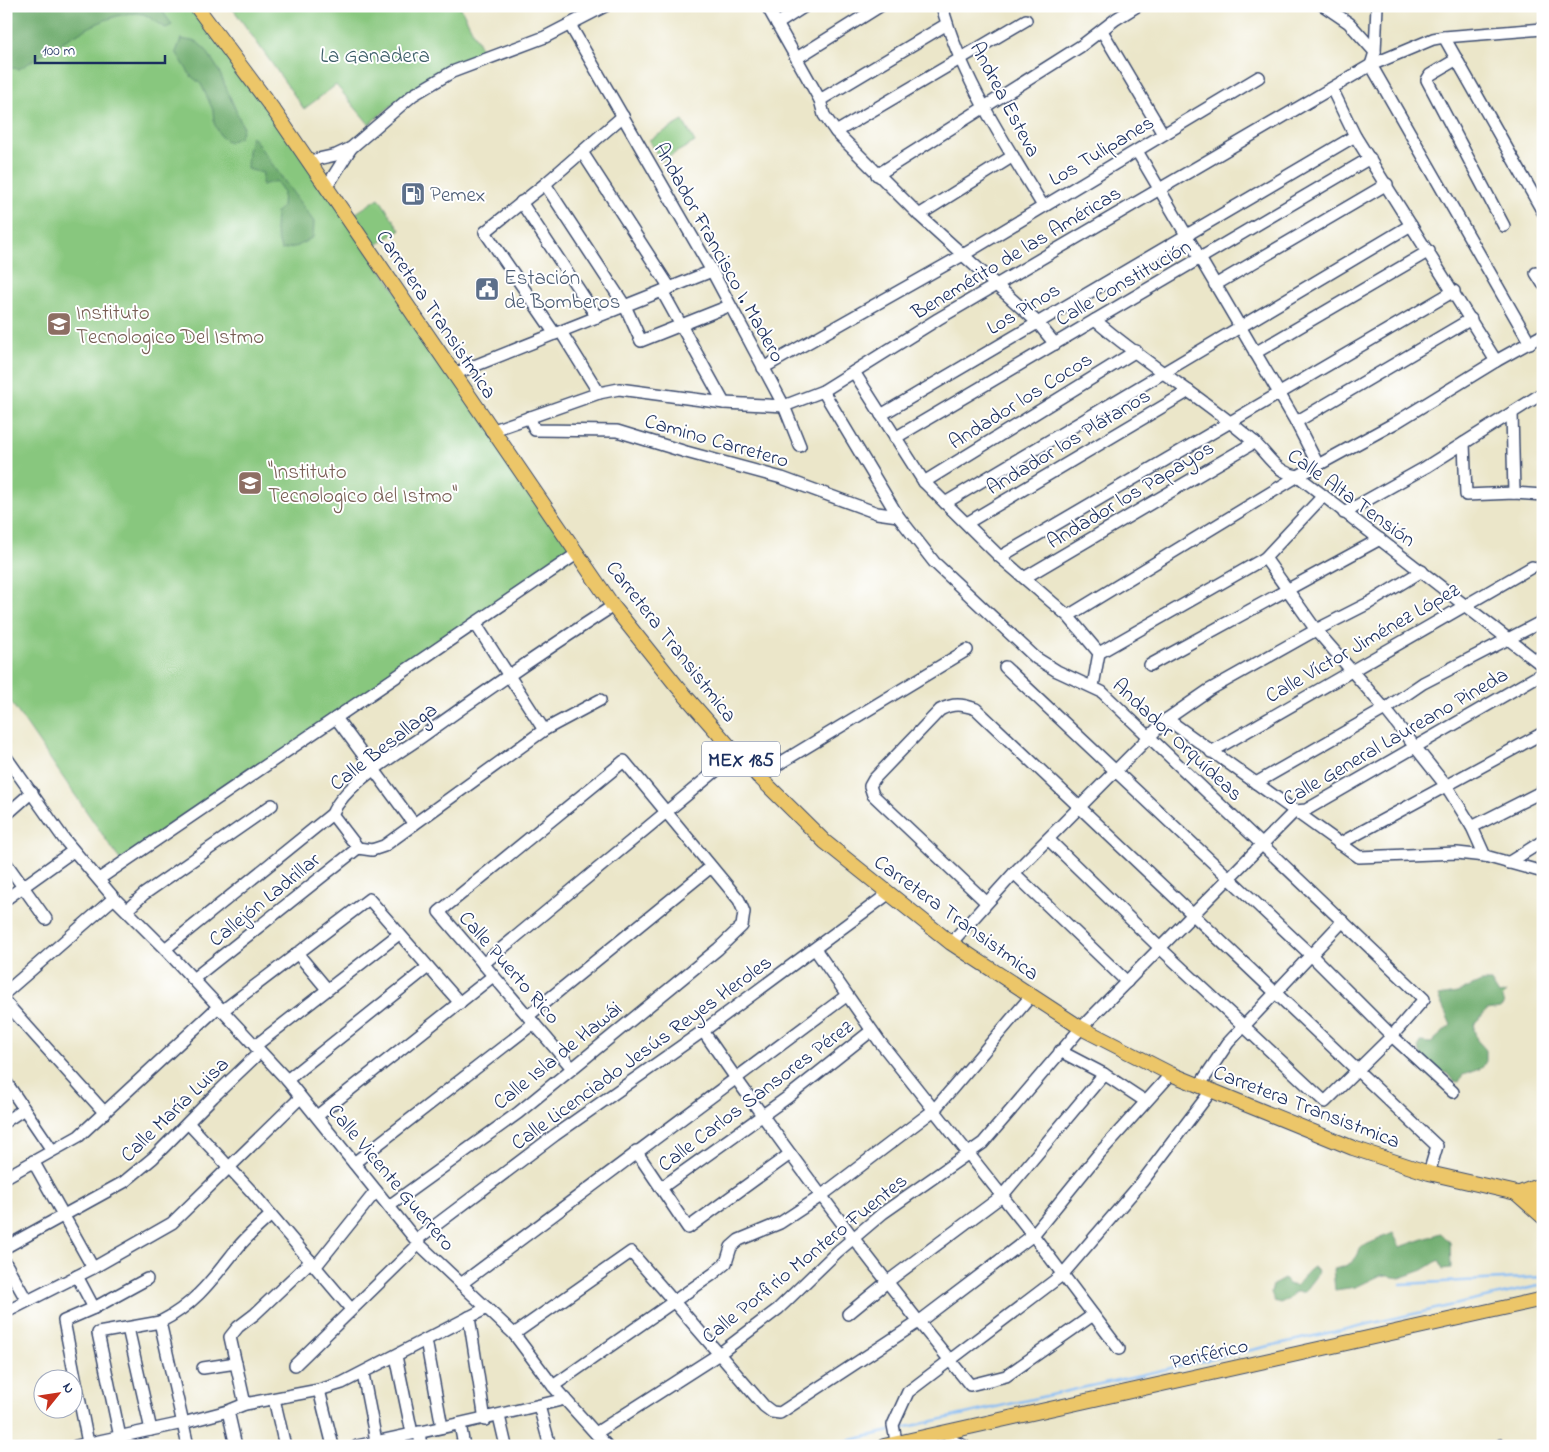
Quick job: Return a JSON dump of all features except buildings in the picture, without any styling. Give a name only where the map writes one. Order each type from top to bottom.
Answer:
[{"type":"main road","name":"Carretera Transistmica","points":[[196,6],[260,91],[578,553],[612,606],[676,685],[736,754],[757,777],[825,842],[950,943],[1081,1028],[1171,1074],[1353,1148],[1429,1173],[1543,1199]]},
{"type":"main road","points":[[1543,1184],[1517,1194],[1543,1217]]},
{"type":"main road","name":"Periférico","points":[[893,1439],[1260,1367],[1543,1306]]},
{"type":"main road","name":"Periférico","points":[[926,1446],[1245,1370]]},
{"type":"street","points":[[308,162],[336,155],[351,148],[413,95],[452,72],[545,38],[605,6]]},
{"type":"street","points":[[766,6],[820,100],[824,115],[836,132],[919,215],[1037,322],[1055,344]]},
{"type":"street","points":[[797,58],[880,6]]},
{"type":"street","name":"Andrea Esteva","points":[[942,6],[961,58],[986,108],[1043,206]]},
{"type":"street","points":[[878,175],[986,108],[1137,6]]},
{"type":"street","points":[[1324,6],[1349,23],[1376,52]]},
{"type":"street","points":[[1377,6],[1376,52],[1371,65],[1530,342]]},
{"type":"street","points":[[777,24],[802,7]]},
{"type":"street","points":[[836,132],[1026,20]]},
{"type":"street","name":"Andador Francisco I. Madero","points":[[570,24],[712,271],[784,406],[800,446]]},
{"type":"street","points":[[820,100],[947,24]]},
{"type":"street","name":"Benemérito de las Américas","points":[[492,430],[598,394],[620,389],[724,403],[784,406],[823,391],[938,318],[1371,65],[1433,39],[1543,28]]},
{"type":"street","points":[[1102,31],[1163,134]]},
{"type":"street","points":[[1444,37],[1543,212]]},
{"type":"street","points":[[1457,59],[1430,75],[1427,80],[1504,226]]},
{"type":"street","name":"Los Tulipanes","points":[[763,368],[964,256],[1043,206],[1260,77]]},
{"type":"street","points":[[1332,88],[1355,136],[1429,251],[1496,361]]},
{"type":"street","points":[[598,394],[558,333],[486,232],[623,116]]},
{"type":"street","name":"Los Pinos","points":[[881,415],[1185,234],[1355,136]]},
{"type":"street","points":[[326,188],[351,148]]},
{"type":"street","points":[[1137,150],[1296,422],[1318,465]]},
{"type":"street","points":[[582,152],[666,290],[680,324],[724,403]]},
{"type":"street","points":[[919,215],[1013,156]]},
{"type":"street","name":"Calle Constitución","points":[[895,438],[1370,158]]},
{"type":"street","points":[[545,184],[624,306],[641,341],[729,306]]},
{"type":"street","points":[[1215,285],[1387,184]]},
{"type":"street","points":[[521,202],[597,317]]},
{"type":"street","points":[[945,502],[1411,225]]},
{"type":"street","points":[[1255,353],[1429,251]]},
{"type":"street","points":[[454,374],[712,271]]},
{"type":"street","points":[[1536,273],[1543,284]]},
{"type":"street","points":[[1000,557],[1454,291]]},
{"type":"street","points":[[1296,422],[1471,319]]},
{"type":"street","name":"Calle Alta Tensión","points":[[1095,320],[1254,442],[1277,468],[1287,474],[1298,476],[1543,666]]},
{"type":"street","points":[[1068,616],[1298,476],[1395,424],[1496,361],[1543,335]]},
{"type":"street","name":"Andador los Cocos","points":[[924,482],[1136,351]]},
{"type":"street","points":[[854,372],[924,482],[1000,557],[1068,616],[1099,653]]},
{"type":"street","name":"Andador Orquídeas","points":[[823,391],[898,516],[934,562],[1036,658],[1057,671],[1093,686],[1102,692],[1424,998],[1392,1036]]},
{"type":"street","name":"Andador los Plátanos","points":[[967,523],[1189,392]]},
{"type":"street","points":[[1344,513],[1464,443],[1543,393]]},
{"type":"street","points":[[1512,413],[1514,493]]},
{"type":"street","name":"Camino Carretero","points":[[528,417],[535,430],[617,431],[782,478],[877,513],[898,516]]},
{"type":"street","name":"Andador los Papayos","points":[[1024,578],[1254,442]]},
{"type":"street","points":[[1464,443],[1466,495],[1514,493],[1543,495]]},
{"type":"street","points":[[1093,686],[1099,653],[1265,558],[1323,496]]},
{"type":"street","points":[[1150,665],[1380,540]]},
{"type":"street","points":[[99,879],[578,553]]},
{"type":"street","points":[[1265,558],[1316,630],[1417,747],[1447,787],[1472,827],[1485,856]]},
{"type":"street","name":"Calle Víctor Jiménez López","points":[[1211,752],[1532,567]]},
{"type":"street","points":[[950,943],[986,902],[1167,720],[1209,690],[1422,572]]},
{"type":"street","name":"Calle Besallaga","points":[[165,949],[332,814],[336,805],[350,790],[375,770],[509,674],[612,606]]},
{"type":"street","points":[[1256,783],[1385,709],[1423,683],[1543,621]]},
{"type":"street","points":[[475,623],[544,730]]},
{"type":"street","points":[[757,777],[967,650]]},
{"type":"street","points":[[1005,667],[1312,956],[1392,1036],[1453,1092]]},
{"type":"street","name":"Calle General Laureano Pineda","points":[[1081,1028],[1295,811],[1306,810],[1543,673]]},
{"type":"street","points":[[332,814],[358,848],[372,850],[384,846],[544,730],[600,700]]},
{"type":"street","points":[[986,902],[874,795],[870,786],[874,779],[940,710],[951,704],[965,705],[976,709],[1437,1146],[1429,1173]]},
{"type":"street","points":[[336,718],[414,824]]},
{"type":"street","points":[[1167,720],[1359,857],[1457,853],[1485,856],[1543,872]]},
{"type":"street","points":[[1339,844],[1447,787],[1543,733]]},
{"type":"street","points":[[483,964],[736,754]]},
{"type":"street","name":"Calle Vicente Guerrero","points":[[6,757],[73,851],[114,898],[165,949],[287,1080],[417,1242],[514,1334],[553,1386],[607,1446]]},
{"type":"street","name":"Calle Puerto Rico","points":[[572,1068],[439,912],[624,761],[667,813]]},
{"type":"street","points":[[1472,827],[1543,790]]},
{"type":"street","points":[[6,815],[32,792]]},
{"type":"street","points":[[127,910],[144,894],[272,805]]},
{"type":"street","points":[[354,1163],[531,1020],[711,867],[667,813]]},
{"type":"street","points":[[1049,840],[1159,947],[1325,1102],[1392,1036]]},
{"type":"street","points":[[1508,863],[1543,841]]},
{"type":"street","name":"Callejón Ladrillar","points":[[193,979],[358,848]]},
{"type":"street","points":[[6,899],[73,851]]},
{"type":"street","points":[[6,863],[46,919]]},
{"type":"street","name":"Calle Isla de Hawái","points":[[390,1206],[518,1112],[718,949],[742,926],[744,912],[739,900],[711,867]]},
{"type":"street","points":[[1014,874],[1127,982]]},
{"type":"street","name":"Calle Licenciado Jesús Reyes Heroles","points":[[295,1365],[417,1242],[555,1135],[703,1032],[888,894]]},
{"type":"street","points":[[6,992],[114,898]]},
{"type":"street","points":[[6,1176],[79,1136],[223,1013],[369,898],[398,934],[460,1003]]},
{"type":"street","points":[[893,1439],[908,1392],[1062,1275],[1142,1182],[1205,1088],[1228,1043],[1343,921]]},
{"type":"street","name":"Calle María Luisa","points":[[6,1247],[124,1182],[153,1158],[258,1049],[327,989],[398,934]]},
{"type":"street","points":[[815,949],[871,1031],[1033,1235],[1119,1349]]},
{"type":"street","points":[[297,953],[327,989]]},
{"type":"street","points":[[287,1080],[428,967]]},
{"type":"street","points":[[317,1116],[493,976]]},
{"type":"street","points":[[461,1284],[636,1151],[846,996]]},
{"type":"street","points":[[553,1386],[714,1274],[726,1263],[731,1247],[739,1240],[780,1223],[821,1196],[934,1110],[1031,996]]},
{"type":"street","points":[[6,1003],[105,1113]]},
{"type":"street","name":"Calle Porfirio Montero Fuentes","points":[[596,1433],[719,1354],[778,1309],[854,1237],[883,1213],[983,1143],[1081,1028]]},
{"type":"street","name":"Calle Carlos Sansores Pérez","points":[[661,1188],[762,1115],[871,1031]]},
{"type":"street","points":[[703,1032],[790,1154],[886,1282],[920,1321],[970,1385],[1006,1376],[1093,1315]]},
{"type":"street","points":[[1060,1051],[1104,1074],[1145,1101]]},
{"type":"street","points":[[848,1314],[886,1282],[1002,1196],[1104,1074]]},
{"type":"street","points":[[514,1334],[631,1252],[672,1302],[772,1412],[780,1413],[920,1321],[1033,1235],[1145,1101],[1171,1074]]},
{"type":"street","points":[[6,1082],[52,1150]]},
{"type":"street","points":[[6,1312],[93,1268],[172,1223],[300,1098]]},
{"type":"street","points":[[6,1121],[24,1109]]},
{"type":"street","points":[[188,1123],[230,1168],[351,1309]]},
{"type":"street","points":[[636,1151],[688,1228],[790,1154]]},
{"type":"street","points":[[33,1161],[62,1216],[93,1268]]},
{"type":"street","points":[[246,1404],[230,1337],[238,1327],[313,1264],[376,1191]]},
{"type":"street","points":[[120,1436],[98,1333],[160,1322],[197,1298],[226,1265],[235,1250],[271,1215]]},
{"type":"street","points":[[6,1264],[27,1301]]},
{"type":"street","points":[[77,1276],[94,1308]]},
{"type":"street","points":[[147,1279],[64,1322],[80,1445],[183,1423],[228,1411],[246,1404],[320,1390],[363,1374],[487,1308]]},
{"type":"street","points":[[469,1316],[485,1420]]},
{"type":"street","points":[[160,1322],[188,1446]]},
{"type":"street","points":[[128,1328],[151,1430]]},
{"type":"street","points":[[426,1340],[442,1427]]},
{"type":"street","points":[[396,1356],[415,1432],[421,1446]]},
{"type":"street","points":[[203,1368],[236,1363]]},
{"type":"street","points":[[363,1374],[377,1444]]},
{"type":"street","points":[[320,1390],[333,1446]]},
{"type":"street","points":[[274,1399],[285,1446]]},
{"type":"street","points":[[357,1446],[377,1444],[415,1432],[485,1420],[565,1399]]},
{"type":"street","points":[[539,1406],[550,1446]]},
{"type":"street","points":[[228,1411],[236,1446]]},
{"type":"street","points":[[499,1416],[506,1446]]},
{"type":"street","points":[[460,1424],[464,1446]]},
{"type":"street","points":[[950,1440],[964,1446]]},
{"type":"green space","name":"\"Instituto Tecnologico del Istmo\"","points":[[6,6],[198,6],[578,553],[120,860],[6,695]]},
{"type":"green space","points":[[12,6],[159,6],[172,25],[166,28],[143,14],[130,13],[114,17],[79,32],[19,69],[6,67],[6,10]]},
{"type":"green space","name":"La Ganadera","points":[[231,6],[460,6],[483,52],[436,74],[397,101],[369,124],[336,85],[304,109]]},
{"type":"green space","points":[[181,39],[197,42],[206,50],[218,69],[243,127],[240,137],[229,142],[221,137],[214,123],[213,110],[201,84],[191,76],[176,52]]},
{"type":"green space","points":[[683,121],[695,142],[661,161],[649,140]]},
{"type":"green space","points":[[252,136],[314,222],[313,237],[298,246],[281,250],[275,229],[276,213],[282,207],[283,191],[276,181],[262,185],[263,173],[247,169],[248,151]]},
{"type":"green space","points":[[379,198],[400,230],[373,247],[353,215]]},
{"type":"green space","points":[[1481,982],[1491,982],[1499,995],[1507,993],[1502,998],[1504,1004],[1500,1008],[1487,1010],[1475,1023],[1474,1029],[1477,1040],[1486,1050],[1486,1061],[1482,1068],[1463,1075],[1459,1082],[1453,1081],[1447,1073],[1432,1068],[1423,1058],[1418,1048],[1421,1042],[1431,1043],[1451,1025],[1438,996],[1457,993]]},
{"type":"green space","points":[[1393,1233],[1400,1247],[1441,1233],[1450,1242],[1451,1268],[1443,1269],[1439,1260],[1423,1270],[1400,1278],[1381,1275],[1356,1287],[1335,1290],[1333,1269],[1354,1260],[1361,1247]]},
{"type":"green space","points":[[1314,1267],[1318,1271],[1317,1274],[1305,1292],[1295,1292],[1289,1299],[1280,1303],[1274,1301],[1271,1293],[1273,1285],[1284,1279],[1288,1284],[1295,1286]]},
{"type":"waterway","points":[[1401,1284],[1543,1277]]},
{"type":"waterway","points":[[898,1429],[1543,1285]]},
{"type":"waterway","points":[[826,1446],[890,1431]]},
{"type":"place","name":"Pemex","points":[[413,194]]},
{"type":"place","name":"Estación de Bomberos","points":[[487,289]]},
{"type":"place","name":"Instituto Tecnologico Del Istmo","points":[[59,324]]},
{"type":"place","name":"\"Instituto Tecnologico del Istmo\"","points":[[250,483]]}]
